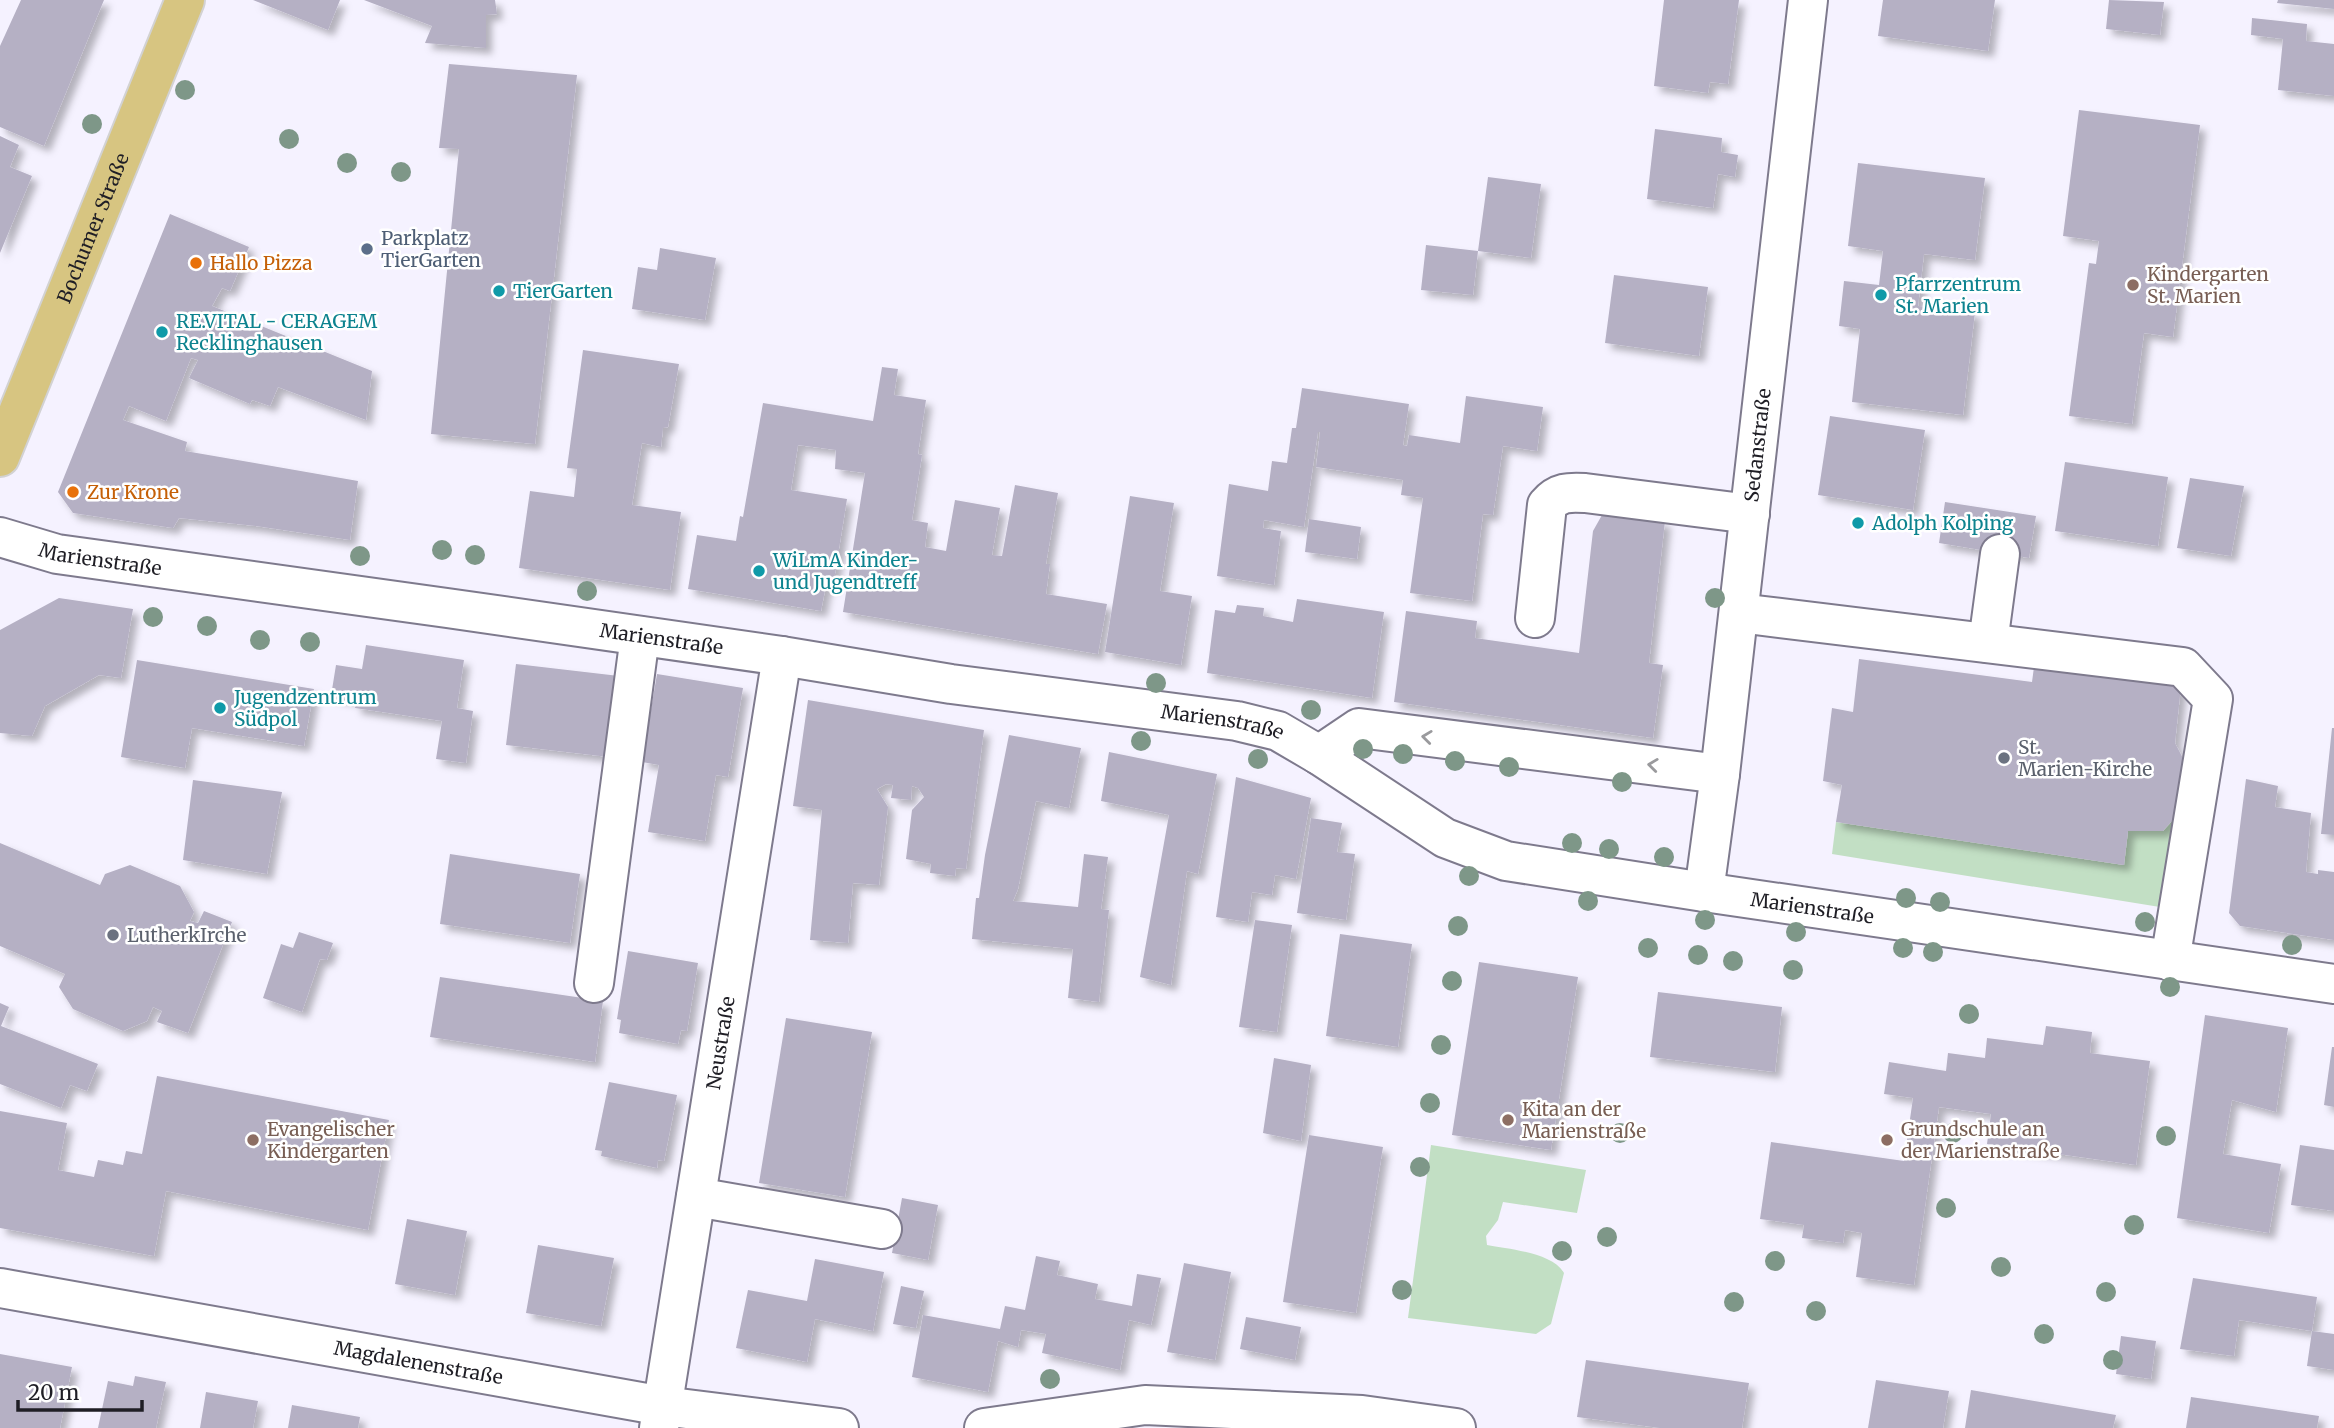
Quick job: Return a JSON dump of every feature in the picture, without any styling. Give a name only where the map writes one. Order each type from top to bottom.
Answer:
[{"type":"main road","name":"Bochumer Straße","points":[[0,457],[185,0]]},
{"type":"street","name":"Sedanstraße","points":[[1704,892],[1739,613],[1808,0]]},
{"type":"street","points":[[1535,618],[1548,505],[1554,496],[1565,492],[1585,493],[1750,514]]},
{"type":"street","name":"Marienstraße","points":[[0,537],[57,554],[782,656],[951,684],[1237,721],[1278,731],[1445,838],[1506,860],[1704,892],[2334,984]]},
{"type":"street","points":[[1988,643],[2000,554]]},
{"type":"street","points":[[1739,613],[2183,667],[2213,699],[2170,961]]},
{"type":"street","points":[[594,983],[640,636]]},
{"type":"street","name":"Neustraße","points":[[661,1417],[782,656]]},
{"type":"street","points":[[1319,755],[1359,728],[1720,774]]},
{"type":"street","points":[[696,1196],[881,1229]]},
{"type":"street","name":"Magdalenenstraße","points":[[0,1289],[661,1417],[839,1428]]},
{"type":"street","points":[[984,1428],[1145,1405],[1362,1415],[1456,1428]]},
{"type":"green space","points":[[2184,807],[2166,908],[1832,854],[1836,822],[2124,865],[2128,831],[2163,831]]},
{"type":"green space","points":[[1431,1145],[1586,1170],[1577,1213],[1503,1202],[1498,1220],[1486,1236],[1487,1245],[1541,1256],[1564,1273],[1551,1324],[1536,1334],[1408,1318]]},
{"type":"building","points":[[21,0],[104,0],[44,146],[0,127],[0,46]]},
{"type":"building","points":[[253,0],[340,0],[328,30]]},
{"type":"building","points":[[364,0],[495,0],[497,14],[486,15],[486,48],[425,43],[432,26]]},
{"type":"building","points":[[1664,0],[1739,0],[1728,84],[1710,82],[1708,93],[1654,86]]},
{"type":"building","points":[[1883,0],[1995,0],[1988,51],[1878,36]]},
{"type":"building","points":[[2109,0],[2164,2],[2160,35],[2106,29]]},
{"type":"building","points":[[2278,0],[2334,0],[2334,9],[2277,3]]},
{"type":"building","points":[[2252,18],[2307,24],[2306,41],[2334,44],[2334,96],[2278,90],[2283,39],[2251,35]]},
{"type":"building","name":"TierGarten","points":[[449,64],[577,75],[535,444],[431,434],[459,149],[439,148]]},
{"type":"building","name":"Kindergarten St. Marien","points":[[2079,110],[2200,125],[2173,337],[2144,333],[2132,424],[2069,416],[2089,263],[2096,264],[2099,241],[2063,236]]},
{"type":"building","points":[[1655,129],[1722,138],[1721,152],[1738,155],[1735,177],[1718,174],[1713,208],[1647,199]]},
{"type":"building","points":[[0,136],[19,145],[10,167],[32,176],[0,253]]},
{"type":"building","name":"Pfarrzentrum St. Marien","points":[[1858,163],[1985,178],[1975,260],[1924,254],[1918,306],[1975,312],[1963,415],[1852,402],[1860,329],[1839,326],[1844,281],[1879,285],[1883,251],[1848,246]]},
{"type":"building","points":[[1488,177],[1541,184],[1531,258],[1478,251]]},
{"type":"building","points":[[170,214],[249,247],[230,291],[222,288],[212,306],[372,371],[366,420],[278,387],[270,406],[252,400],[250,404],[189,378],[198,360],[191,358],[166,421],[129,406],[123,420],[187,442],[185,451],[358,481],[350,540],[179,518],[173,528],[73,513],[58,492]]},
{"type":"building","points":[[1426,245],[1478,251],[1473,295],[1421,290]]},
{"type":"building","points":[[660,248],[716,258],[705,320],[632,309],[638,267],[657,270]]},
{"type":"building","points":[[1614,275],[1708,287],[1699,356],[1605,343]]},
{"type":"building","points":[[583,350],[679,364],[668,427],[663,428],[661,447],[642,443],[632,505],[681,512],[670,590],[519,568],[530,491],[574,497],[577,469],[567,468]]},
{"type":"building","points":[[882,367],[898,369],[894,395],[926,400],[918,454],[922,455],[912,520],[928,523],[925,547],[946,551],[955,500],[1000,508],[992,555],[1002,556],[1015,485],[1058,493],[1046,564],[1050,564],[1046,594],[1107,604],[1098,654],[843,612],[865,473],[835,469],[836,450],[798,445],[791,490],[847,499],[833,586],[826,585],[821,611],[688,589],[697,535],[736,541],[740,516],[743,517],[763,403],[873,421]]},
{"type":"building","points":[[1302,388],[1409,404],[1403,445],[1407,446],[1409,435],[1460,443],[1466,396],[1543,407],[1537,451],[1503,446],[1493,515],[1483,514],[1472,601],[1410,593],[1423,498],[1401,495],[1403,480],[1316,467],[1320,432],[1304,527],[1264,520],[1263,528],[1281,531],[1274,585],[1217,576],[1229,484],[1268,491],[1272,461],[1287,463]]},
{"type":"building","points":[[1830,416],[1925,430],[1913,510],[1818,495]]},
{"type":"building","points":[[2065,462],[2168,477],[2158,546],[2055,531]]},
{"type":"building","points":[[2190,478],[2244,486],[2231,556],[2177,548]]},
{"type":"building","points":[[1130,496],[1174,503],[1160,591],[1192,596],[1181,665],[1105,652]]},
{"type":"building","points":[[1945,502],[2036,516],[2029,558],[1939,543]]},
{"type":"building","points":[[1602,515],[1665,521],[1649,663],[1663,665],[1653,738],[1394,702],[1406,611],[1477,621],[1475,638],[1579,653],[1593,531]]},
{"type":"building","points":[[1309,519],[1361,527],[1357,559],[1305,552]]},
{"type":"building","points":[[59,598],[133,609],[121,678],[99,675],[45,706],[32,736],[0,733],[0,630]]},
{"type":"building","points":[[1297,599],[1384,612],[1372,698],[1207,673],[1215,610],[1235,613],[1237,605],[1264,608],[1263,616],[1293,622]]},
{"type":"building","points":[[366,645],[464,660],[457,708],[473,711],[466,763],[436,759],[442,721],[355,708],[356,700],[331,696],[336,665],[362,669]]},
{"type":"building","name":"St. Marien-Kirche","points":[[1859,659],[2032,682],[2034,667],[2181,686],[2175,743],[2190,772],[2184,807],[2163,831],[2128,831],[2124,865],[1836,822],[1842,785],[1823,781],[1832,708],[1853,712]]},
{"type":"building","name":"Jugendzentrum Südpol","points":[[137,660],[314,689],[304,746],[192,728],[185,768],[121,757]]},
{"type":"building","points":[[516,664],[619,676],[609,757],[506,745]]},
{"type":"building","points":[[657,674],[743,688],[728,777],[716,775],[705,841],[648,832],[659,765],[642,762]]},
{"type":"building","points":[[808,700],[984,730],[966,869],[956,868],[955,876],[930,873],[931,864],[906,859],[912,810],[924,797],[918,788],[912,786],[911,800],[891,798],[893,785],[886,784],[877,789],[888,807],[879,885],[853,883],[848,943],[810,940],[822,810],[793,806]]},
{"type":"building","points":[[2334,728],[2334,835],[2321,834]]},
{"type":"building","points":[[1009,735],[1081,748],[1069,808],[1036,801],[1018,889],[1013,901],[1078,907],[1084,854],[1108,857],[1101,909],[1109,910],[1099,1002],[1068,998],[1073,949],[972,939],[976,898],[979,898]]},
{"type":"building","points":[[1109,752],[1217,774],[1198,874],[1187,871],[1171,985],[1140,977],[1169,815],[1101,801]]},
{"type":"building","points":[[1236,777],[1311,798],[1296,879],[1275,875],[1272,895],[1252,892],[1248,922],[1216,917]]},
{"type":"building","points":[[2246,779],[2278,786],[2275,807],[2311,813],[2306,872],[2334,872],[2334,940],[2240,926],[2229,913]]},
{"type":"building","points":[[193,780],[282,792],[267,874],[183,860]]},
{"type":"building","points":[[1311,818],[1342,823],[1337,852],[1355,854],[1346,920],[1297,913]]},
{"type":"building","name":"LutherkIrche","points":[[0,843],[100,885],[105,874],[130,865],[180,886],[194,912],[190,921],[198,923],[204,911],[232,922],[188,1033],[157,1022],[162,1011],[153,1007],[147,1021],[123,1031],[73,1009],[59,987],[65,974],[0,946]]},
{"type":"building","points":[[450,854],[580,874],[570,943],[440,924]]},
{"type":"building","points":[[1255,920],[1292,925],[1277,1032],[1239,1027]]},
{"type":"building","points":[[299,932],[333,943],[327,960],[320,959],[302,1012],[263,998],[281,944],[293,948]]},
{"type":"building","points":[[1340,934],[1412,944],[1398,1047],[1326,1036]]},
{"type":"building","points":[[628,951],[698,963],[687,1031],[681,1030],[678,1044],[619,1033],[621,1020],[617,1019]]},
{"type":"building","points":[[1479,962],[1578,977],[1551,1150],[1452,1135]]},
{"type":"building","points":[[440,977],[603,1001],[595,1062],[430,1037]]},
{"type":"building","points":[[1658,992],[1782,1007],[1775,1072],[1650,1057]]},
{"type":"building","points":[[0,1003],[9,1007],[1,1026],[98,1064],[87,1091],[70,1085],[61,1108],[0,1084]]},
{"type":"building","points":[[2205,1015],[2288,1028],[2276,1112],[2232,1100],[2223,1154],[2281,1164],[2269,1233],[2177,1218]]},
{"type":"building","points":[[786,1018],[872,1032],[845,1197],[759,1183]]},
{"type":"building","points":[[2046,1026],[2092,1032],[2090,1053],[2150,1061],[2136,1165],[1987,1144],[1991,1114],[1939,1107],[1914,1285],[1856,1277],[1862,1233],[1845,1230],[1843,1243],[1802,1238],[1804,1225],[1760,1219],[1771,1142],[1904,1161],[1913,1098],[1884,1094],[1889,1062],[1946,1071],[1948,1053],[1985,1058],[1987,1038],[2043,1045]]},
{"type":"building","points":[[2334,1047],[2334,1107],[2324,1105]]},
{"type":"building","points":[[1274,1058],[1311,1065],[1301,1141],[1263,1133]]},
{"type":"building","points":[[157,1076],[389,1120],[368,1230],[166,1191],[154,1256],[0,1228],[0,1111],[67,1123],[58,1170],[94,1177],[98,1160],[123,1165],[126,1151],[142,1154]]},
{"type":"building","points":[[609,1082],[677,1095],[664,1161],[658,1160],[657,1168],[601,1156],[602,1151],[595,1150]]},
{"type":"building","points":[[1309,1135],[1383,1147],[1356,1313],[1283,1302]]},
{"type":"building","points":[[2300,1145],[2334,1150],[2334,1211],[2291,1205]]},
{"type":"building","points":[[902,1198],[938,1205],[928,1260],[892,1253]]},
{"type":"building","points":[[407,1219],[467,1231],[455,1295],[395,1284]]},
{"type":"building","points":[[538,1245],[614,1258],[601,1326],[526,1313]]},
{"type":"building","points":[[1036,1256],[1060,1261],[1057,1275],[1098,1284],[1095,1299],[1132,1306],[1137,1274],[1161,1278],[1151,1325],[1129,1320],[1120,1370],[1042,1353],[1046,1334],[1021,1330],[1018,1347],[998,1341],[988,1392],[912,1377],[923,1315],[1000,1329],[1005,1306],[1025,1310]]},
{"type":"building","points":[[815,1259],[884,1272],[873,1331],[815,1319],[807,1362],[736,1348],[748,1290],[807,1301]]},
{"type":"building","points":[[1184,1263],[1231,1272],[1215,1360],[1167,1352]]},
{"type":"building","points":[[2193,1278],[2317,1297],[2312,1331],[2239,1320],[2234,1356],[2180,1349]]},
{"type":"building","points":[[901,1286],[924,1291],[916,1328],[893,1324]]},
{"type":"building","points":[[1246,1317],[1301,1327],[1295,1360],[1240,1349]]},
{"type":"building","points":[[2312,1331],[2334,1334],[2334,1370],[2307,1366]]},
{"type":"building","points":[[2121,1336],[2156,1341],[2151,1379],[2116,1374]]},
{"type":"building","points":[[0,1354],[72,1367],[60,1428],[0,1428]]},
{"type":"building","points":[[1586,1360],[1749,1383],[1742,1428],[1660,1428],[1577,1417]]},
{"type":"building","points":[[135,1376],[166,1382],[156,1428],[98,1428],[108,1381],[133,1386]]},
{"type":"building","points":[[1876,1380],[1949,1391],[1943,1428],[1868,1428]]},
{"type":"building","points":[[1971,1390],[2116,1415],[2113,1428],[1965,1428]]},
{"type":"building","points":[[206,1392],[258,1401],[253,1428],[200,1428]]},
{"type":"building","points":[[2191,1397],[2319,1416],[2317,1428],[2186,1428]]},
{"type":"building","points":[[292,1405],[360,1417],[358,1428],[288,1428]]},
{"type":"place","name":"Parkplatz TierGarten","points":[[367,249]]},
{"type":"place","name":"Hallo Pizza","points":[[196,263]]},
{"type":"place","name":"Kindergarten St. Marien","points":[[2133,285]]},
{"type":"place","name":"TierGarten","points":[[499,291]]},
{"type":"place","name":"Pfarrzentrum St. Marien","points":[[1881,295]]},
{"type":"place","name":"RE.VITAL - CERAGEM Recklinghausen","points":[[162,332]]},
{"type":"place","name":"Zur Krone","points":[[73,492]]},
{"type":"place","name":"Adolph Kolping","points":[[1858,523]]},
{"type":"place","name":"WiLmA Kinder- und Jugendtreff","points":[[759,571]]},
{"type":"place","name":"Jugendzentrum Südpol","points":[[220,708]]},
{"type":"place","name":"St. Marien-Kirche","points":[[2004,758]]},
{"type":"place","name":"LutherkIrche","points":[[113,935]]},
{"type":"place","name":"Kita an der Marienstraße","points":[[1508,1120]]},
{"type":"place","name":"Evangelischer Kindergarten","points":[[253,1140]]},
{"type":"place","name":"Grundschule an der Marienstraße","points":[[1887,1140]]}]
